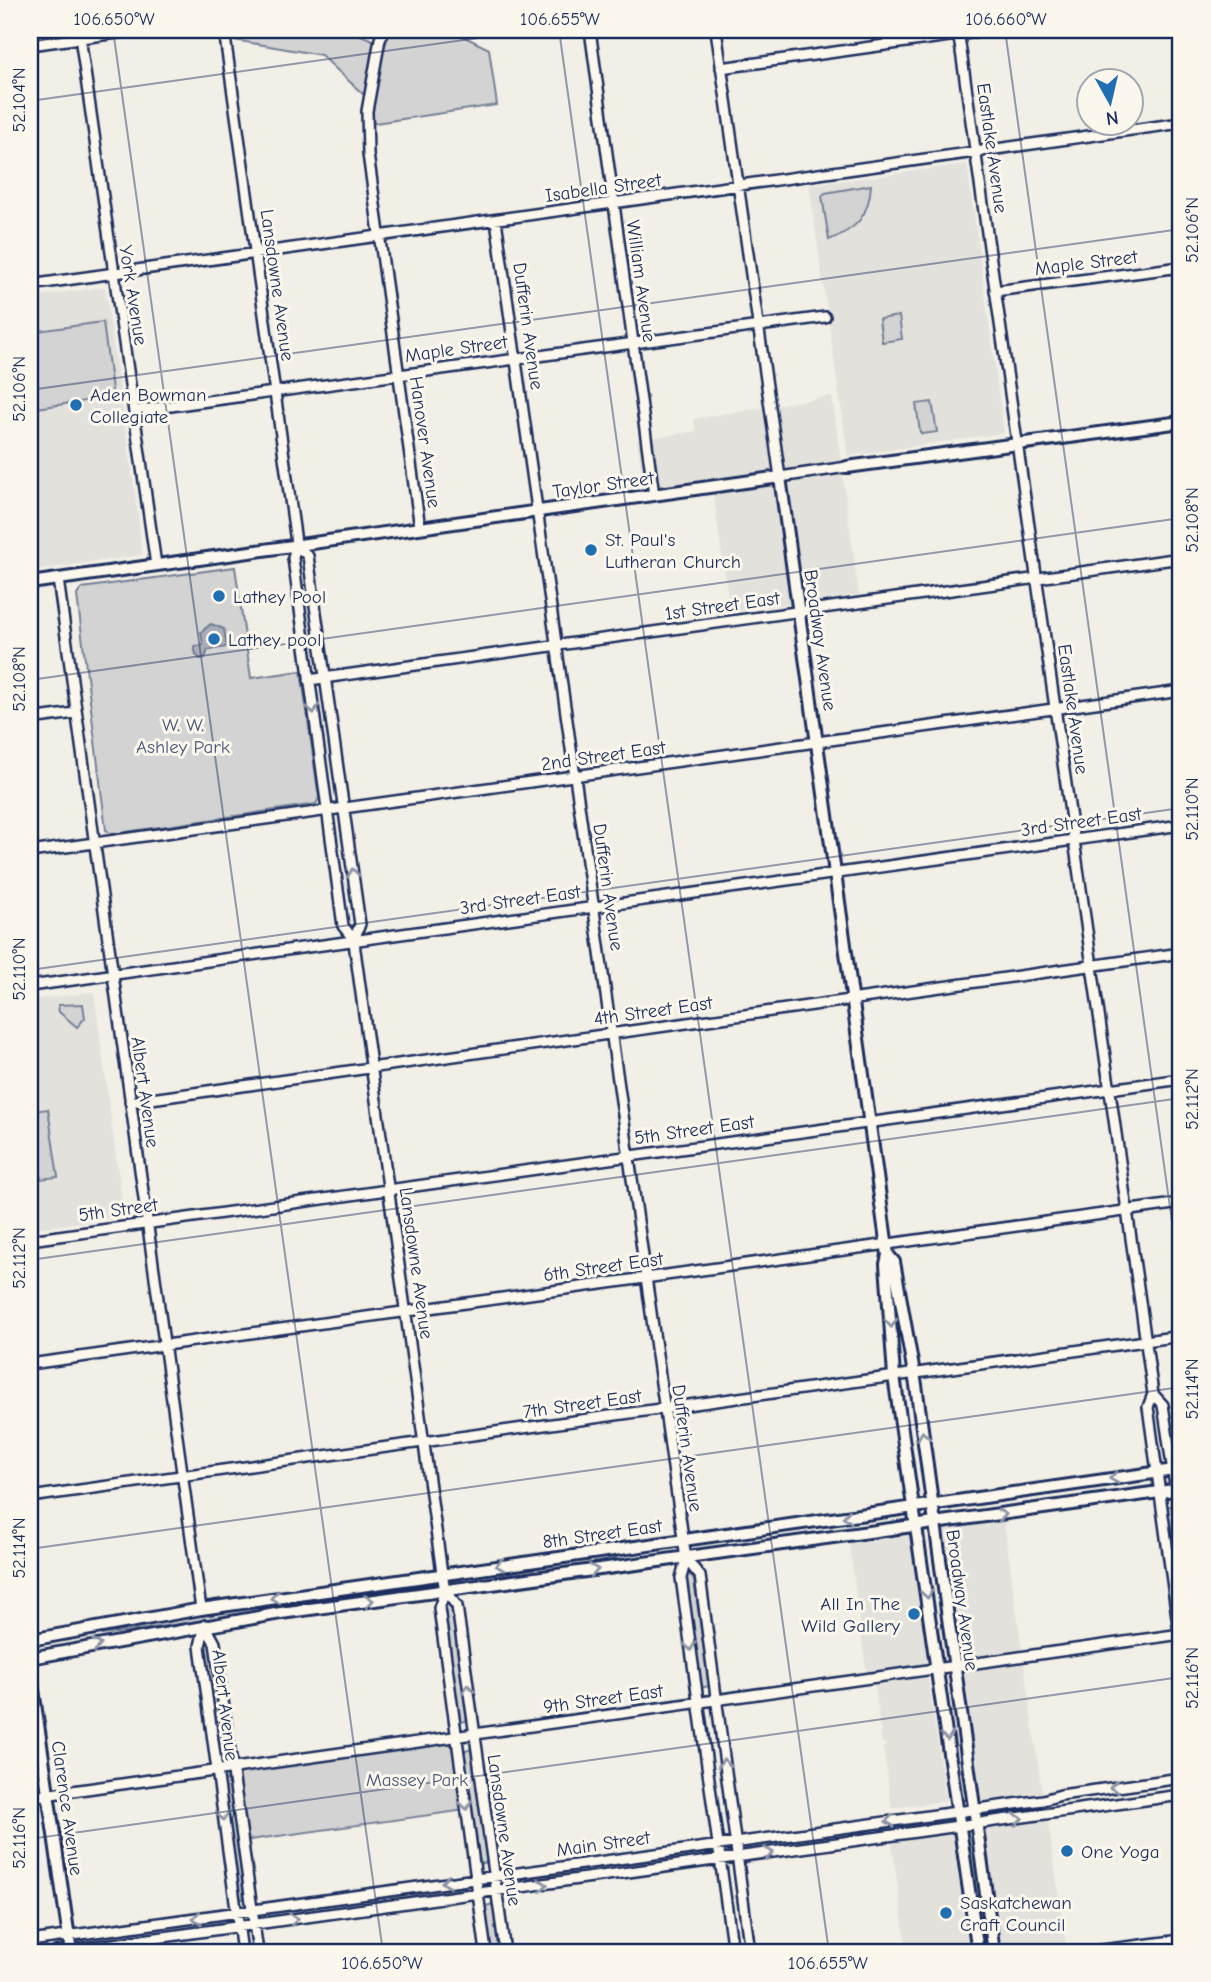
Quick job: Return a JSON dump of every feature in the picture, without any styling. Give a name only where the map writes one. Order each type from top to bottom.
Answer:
[{"type":"main road","name":"Taylor Street","points":[[847,467],[1181,422]]},
{"type":"main road","name":"Taylor Street","points":[[30,583],[780,477]]},
{"type":"main road","name":"Broadway Avenue","points":[[780,477],[888,1250],[886,1264],[894,1376],[978,1952]]},
{"type":"main road","name":"Broadway Avenue","points":[[888,1250],[894,1262],[914,1373],[994,1952]]},
{"type":"main road","name":"8th Street East","points":[[30,1640],[201,1609],[442,1573],[1177,1470]]},
{"type":"main road","name":"8th Street East","points":[[30,1658],[281,1613],[1179,1490]]},
{"type":"main road","name":"Clarence Avenue","points":[[30,1669],[71,1951]]},
{"type":"street","points":[[30,45],[80,34],[139,30]]},
{"type":"street","name":"Lansdowne Avenue","points":[[225,30],[276,391],[296,545],[293,558],[327,810],[344,926],[354,940],[445,1591],[439,1608],[486,1952]]},
{"type":"street","name":"Hanover Avenue","points":[[384,30],[380,39],[368,111],[368,154],[421,528]]},
{"type":"street","name":"William Avenue","points":[[590,30],[654,495]]},
{"type":"street","name":"Broadway Avenue","points":[[716,30],[780,477]]},
{"type":"street","points":[[721,68],[959,32],[992,30]]},
{"type":"street","name":"Eastlake Avenue","points":[[959,32],[1128,1211],[1153,1394],[1148,1407],[1181,1646]]},
{"type":"street","name":"York Avenue","points":[[80,34],[156,565]]},
{"type":"street","name":"Isabella Street","points":[[30,285],[1181,123]]},
{"type":"street","name":"Dufferin Avenue","points":[[496,220],[686,1559],[681,1578],[733,1952]]},
{"type":"street","name":"Maple Street","points":[[995,291],[1181,267]]},
{"type":"street","name":"Maple Street","points":[[134,411],[825,317]]},
{"type":"street","name":"Taylor Street","points":[[780,477],[847,467]]},
{"type":"street","name":"Lansdowne Avenue","points":[[296,545],[308,556],[326,678],[360,924],[354,940]]},
{"type":"street","name":"1st Street East","points":[[309,680],[1181,558]]},
{"type":"street","name":"Albert Avenue","points":[[58,579],[201,1609]]},
{"type":"street","name":"2nd Street East","points":[[30,852],[1181,691]]},
{"type":"street","points":[[30,719],[75,713]]},
{"type":"street","name":"3rd Street East","points":[[30,986],[1181,825]]},
{"type":"street","name":"4th Street East","points":[[130,1102],[1181,953]]},
{"type":"street","name":"5th Street East","points":[[211,1213],[1181,1079]]},
{"type":"street","name":"6th Street East","points":[[30,1364],[646,1278],[888,1250],[1181,1203]]},
{"type":"street","name":"5th Street","points":[[30,1240],[211,1213]]},
{"type":"street","name":"7th Street East","points":[[30,1497],[1181,1335]]},
{"type":"street","name":"Eastlake Avenue","points":[[1153,1394],[1163,1405],[1177,1470],[1181,1525]]},
{"type":"street","name":"Dufferin Avenue","points":[[686,1559],[700,1576],[750,1952]]},
{"type":"street","name":"Lansdowne Avenue","points":[[445,1591],[457,1606],[505,1952]]},
{"type":"street","name":"Albert Avenue","points":[[205,1625],[215,1643],[258,1952]]},
{"type":"street","name":"Albert Avenue","points":[[205,1625],[200,1646],[242,1952]]},
{"type":"street","name":"9th Street East","points":[[30,1797],[1180,1634]]},
{"type":"street","name":"Main Street","points":[[30,1941],[975,1810],[1181,1778]]},
{"type":"street","name":"Main Street","points":[[56,1952],[1181,1796]]},
{"type":"street","points":[[1086,1952],[1181,1940]]},
{"type":"shaded area","points":[[967,164],[1004,433],[848,456],[809,185]]},
{"type":"shaded area","name":"Aden Bowman Collegiate","points":[[105,287],[142,555],[30,571],[30,297]]},
{"type":"shaded area","points":[[832,396],[859,595],[730,612],[713,492],[646,501],[637,440],[696,431],[694,419]]},
{"type":"shaded area","name":"Lathey pool","points":[[211,624],[224,629],[227,647],[208,650],[205,658],[200,659],[194,646],[203,645],[201,632]]},
{"type":"shaded area","points":[[94,992],[124,1216],[30,1229],[30,1000]]},
{"type":"shaded area","points":[[1003,1515],[1043,1800],[975,1810],[934,1524]]},
{"type":"shaded area","points":[[917,1527],[938,1668],[867,1678],[848,1536]]},
{"type":"shaded area","points":[[928,1677],[946,1801],[892,1808],[883,1747],[886,1746],[885,1743],[882,1744],[875,1685]]},
{"type":"shaded area","points":[[1047,1815],[1067,1952],[994,1952],[977,1825]]},
{"type":"shaded area","points":[[960,1827],[978,1952],[907,1952],[891,1837]]},
{"type":"green space","points":[[226,30],[348,30],[385,45],[391,30],[451,30],[489,49],[497,105],[368,124],[365,96],[321,55],[228,39]]},
{"type":"green space","points":[[871,185],[868,205],[860,220],[847,231],[829,240],[822,196],[825,193]]},
{"type":"green space","points":[[899,316],[902,339],[882,342],[879,319]]},
{"type":"green space","points":[[103,322],[113,397],[30,409],[30,332]]},
{"type":"green space","points":[[932,402],[937,432],[922,434],[916,404]]},
{"type":"green space","name":"W. W. Ashley Park","points":[[235,567],[251,678],[301,671],[319,798],[316,804],[112,834],[106,830],[77,595],[82,588]]},
{"type":"green space","points":[[83,1004],[85,1018],[77,1027],[59,1012],[58,1005]]},
{"type":"green space","points":[[48,1109],[58,1177],[41,1179],[33,1146],[36,1142],[32,1111]]},
{"type":"green space","points":[[1173,1505],[1181,1555],[1181,1621],[1165,1508]]},
{"type":"green space","points":[[616,1556],[587,1566],[494,1579],[493,1577],[531,1568]]},
{"type":"green space","points":[[690,1574],[694,1580],[709,1686],[700,1688],[685,1582],[685,1576]]},
{"type":"green space","points":[[404,1586],[378,1595],[102,1635],[172,1618]]},
{"type":"green space","points":[[451,1604],[468,1720],[459,1723],[443,1605]]},
{"type":"green space","points":[[208,1640],[211,1643],[227,1756],[224,1760],[220,1759],[203,1643]]},
{"type":"green space","name":"Massey Park","points":[[456,1736],[466,1810],[243,1841],[233,1768]]},
{"type":"green space","points":[[471,1749],[487,1862],[480,1864],[463,1752]]},
{"type":"green space","points":[[227,1779],[231,1783],[244,1899],[238,1898],[223,1782]]},
{"type":"green space","points":[[885,1826],[848,1836],[746,1850],[745,1846]]},
{"type":"green space","points":[[706,1850],[707,1857],[505,1885],[505,1877]]},
{"type":"green space","points":[[466,1884],[467,1891],[265,1919],[264,1912]]},
{"type":"green space","points":[[492,1904],[500,1952],[491,1952],[484,1907]]},
{"type":"green space","points":[[225,1918],[225,1925],[84,1945],[83,1934]]},
{"type":"place","name":"Aden Bowman Collegiate","points":[[76,405]]},
{"type":"place","name":"St. Paul's Lutheran Church","points":[[591,550]]},
{"type":"place","name":"Lathey Pool","points":[[219,596]]},
{"type":"place","name":"Lathey pool","points":[[214,639]]},
{"type":"place","name":"All In The Wild Gallery","points":[[914,1614]]},
{"type":"place","name":"One Yoga","points":[[1067,1851]]},
{"type":"place","name":"Saskatchewan Craft Council","points":[[946,1913]]}]
